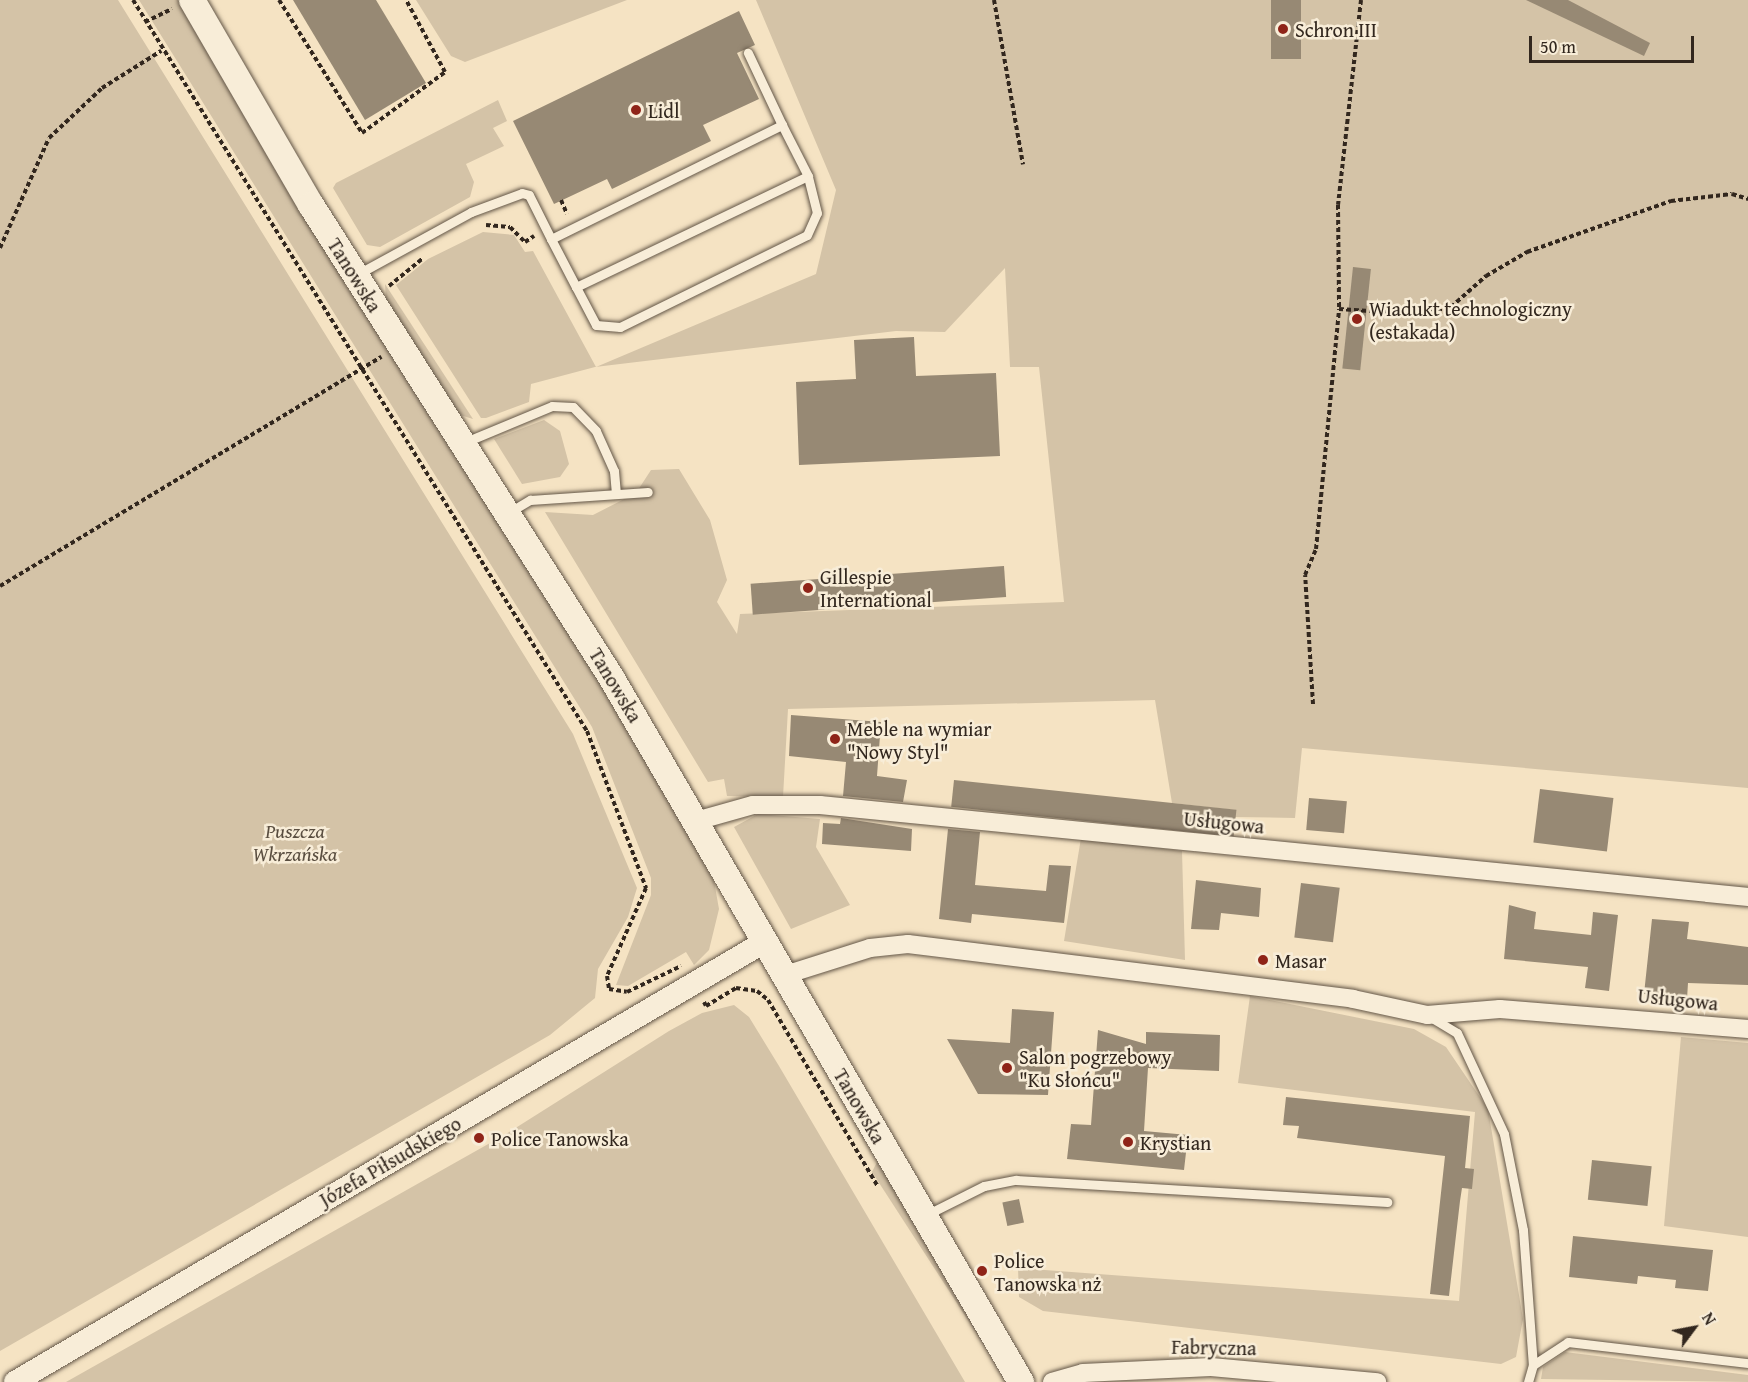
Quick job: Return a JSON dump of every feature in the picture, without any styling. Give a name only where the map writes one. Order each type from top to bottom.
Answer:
[{"type":"main road","name":"Tanowska","points":[[187,2],[355,276],[508,513],[696,821],[1021,1382]]},
{"type":"street","name":"Usługowa","points":[[696,821],[753,805],[820,805],[1748,897]]},
{"type":"street","name":"Józefa Piłsudskiego","points":[[15,1382],[766,941]]},
{"type":"street","name":"Usługowa","points":[[785,975],[870,948],[908,944],[1353,999],[1427,1015],[1500,1009],[1748,1029]]},
{"type":"street","name":"Fabryczna","points":[[1052,1382],[1083,1373],[1146,1369],[1377,1382]]},
{"type":"lane","points":[[355,276],[471,212],[522,193],[529,195],[596,325],[620,327],[807,235],[817,213],[808,176],[748,53]]},
{"type":"lane","points":[[551,239],[782,125]]},
{"type":"lane","points":[[576,287],[808,176]]},
{"type":"lane","points":[[463,443],[552,406],[573,407],[596,432],[614,471],[616,493]]},
{"type":"lane","points":[[508,513],[530,500],[648,492]]},
{"type":"lane","points":[[1427,1015],[1457,1033],[1504,1134],[1523,1230],[1533,1365],[1528,1382]]},
{"type":"lane","points":[[924,1216],[984,1186],[1016,1180],[1387,1202]]},
{"type":"lane","points":[[1533,1365],[1568,1342],[1748,1363]]},
{"type":"path","points":[[133,0],[161,51],[587,731],[646,888],[607,976],[609,988],[627,992],[676,964],[687,973]]},
{"type":"path","points":[[279,0],[362,133],[445,72],[406,0]]},
{"type":"path","points":[[994,0],[1023,164]]},
{"type":"path","points":[[1313,704],[1305,575],[1316,549],[1339,309],[1338,205],[1361,0]]},
{"type":"path","points":[[145,22],[187,2]]},
{"type":"path","points":[[0,248],[49,138],[102,88],[161,51]]},
{"type":"path","points":[[1339,309],[1415,314],[1450,307],[1486,276],[1527,252],[1671,201],[1732,194],[1748,199]]},
{"type":"path","points":[[481,226],[510,227],[525,242],[568,215],[561,200]]},
{"type":"path","points":[[389,287],[426,256]]},
{"type":"path","points":[[0,586],[400,345]]},
{"type":"path","points":[[699,993],[706,1006],[736,988],[757,991],[768,1000],[882,1191]]},
{"type":"green space","name":"Puszcza Wkrzańska","points":[[0,0],[118,0],[573,734],[637,888],[628,917],[598,969],[595,998],[550,1035],[0,1351]]},
{"type":"green space","points":[[139,0],[180,0],[272,164],[562,616],[682,823],[714,881],[719,909],[709,950],[694,965],[686,952],[628,986],[616,985],[651,895],[651,878],[592,727]]},
{"type":"green space","points":[[416,0],[627,0],[465,62],[451,56]]},
{"type":"green space","points":[[756,0],[1748,0],[1748,788],[1302,748],[1295,818],[1235,817],[1235,810],[1172,803],[1155,700],[788,709],[783,797],[727,796],[724,779],[708,782],[545,512],[593,515],[636,493],[651,470],[679,469],[710,520],[727,580],[717,602],[737,634],[740,614],[1064,602],[1039,367],[1010,367],[1005,268],[945,332],[896,331],[596,367],[816,274],[836,190]]},
{"type":"green space","points":[[498,100],[507,121],[493,128],[504,146],[466,164],[474,182],[470,197],[380,247],[367,245],[333,188],[336,183]]},
{"type":"green space","points":[[483,232],[514,235],[525,252],[533,251],[596,367],[531,384],[529,402],[481,418],[396,285],[428,259]]},
{"type":"green space","points":[[385,284],[473,419],[457,414],[386,301]]},
{"type":"green space","points":[[544,420],[560,431],[569,464],[560,477],[522,484],[494,439]]},
{"type":"green space","points":[[758,814],[820,819],[816,847],[850,905],[791,929],[734,827]]},
{"type":"green space","points":[[1081,838],[1182,851],[1185,960],[1064,941]]},
{"type":"green space","points":[[1250,996],[1414,1029],[1446,1047],[1488,1109],[1523,1319],[1516,1357],[1501,1364],[1043,1311],[1019,1297],[1018,1268],[1459,1301],[1475,1112],[1238,1083]]},
{"type":"green space","points":[[734,1005],[749,1017],[965,1382],[66,1382],[506,1134],[669,1031],[702,1013]]},
{"type":"green space","points":[[1681,1037],[1748,1043],[1748,1237],[1664,1226]]},
{"type":"green space","points":[[878,1160],[1008,1382],[872,1172]]},
{"type":"green space","points":[[1565,1352],[1748,1375],[1748,1382],[1541,1379],[1543,1367]]},
{"type":"building","points":[[293,0],[376,0],[426,83],[365,120]]},
{"type":"building","name":"Schron III","points":[[1271,0],[1301,0],[1301,59],[1271,59]]},
{"type":"building","points":[[1526,0],[1568,0],[1650,43],[1644,56]]},
{"type":"building","name":"Lidl","points":[[739,11],[755,45],[737,53],[759,99],[703,125],[711,141],[612,189],[607,179],[554,204],[513,121]]},
{"type":"building","name":"Wiadukt technologiczny (estakada)","points":[[1353,267],[1371,269],[1360,370],[1342,368]]},
{"type":"building","points":[[914,337],[916,376],[996,373],[1000,456],[799,465],[796,382],[856,379],[854,340]]},
{"type":"building","points":[[1004,566],[1006,597],[753,615],[751,584]]},
{"type":"building","name":"Meble na wymiar \"Nowy Styl\"","points":[[791,715],[881,722],[877,776],[907,780],[903,802],[843,796],[846,762],[789,756]]},
{"type":"building","points":[[954,780],[1236,810],[1234,837],[951,807]]},
{"type":"building","points":[[1540,789],[1613,798],[1607,852],[1533,843]]},
{"type":"building","points":[[1309,798],[1347,801],[1344,833],[1306,830]]},
{"type":"building","points":[[841,818],[912,829],[911,851],[822,844],[823,823],[840,824]]},
{"type":"building","points":[[948,829],[980,832],[975,885],[1046,891],[1049,865],[1071,866],[1064,923],[972,914],[971,923],[939,919]]},
{"type":"building","points":[[1196,880],[1261,888],[1259,917],[1221,913],[1219,930],[1191,929]]},
{"type":"building","points":[[1301,883],[1340,888],[1333,942],[1294,938]]},
{"type":"building","points":[[1509,905],[1536,912],[1534,929],[1591,935],[1593,912],[1618,915],[1609,991],[1585,988],[1588,967],[1504,959]]},
{"type":"building","points":[[1652,919],[1689,922],[1687,939],[1748,947],[1748,985],[1688,983],[1687,999],[1644,994]]},
{"type":"building","name":"Salon pogrzebowy \"Ku Słońcu\"","points":[[1012,1009],[1054,1012],[1048,1095],[978,1094],[947,1039],[1010,1043]]},
{"type":"building","points":[[1098,1030],[1146,1044],[1146,1032],[1220,1035],[1219,1071],[1148,1068],[1144,1131],[1188,1135],[1184,1170],[1067,1159],[1071,1124],[1091,1125]]},
{"type":"building","points":[[1286,1097],[1470,1116],[1465,1168],[1474,1169],[1472,1189],[1462,1188],[1449,1296],[1430,1294],[1445,1156],[1297,1138],[1299,1126],[1283,1125]]},
{"type":"building","points":[[1592,1160],[1652,1166],[1647,1206],[1588,1200]]},
{"type":"building","points":[[1019,1199],[1024,1222],[1007,1226],[1002,1203]]},
{"type":"building","points":[[1573,1236],[1713,1250],[1708,1291],[1675,1288],[1676,1280],[1638,1276],[1637,1284],[1569,1277]]},
{"type":"place","name":"Schron III","points":[[1283,29]]},
{"type":"place","name":"Lidl","points":[[636,110]]},
{"type":"place","name":"Wiadukt technologiczny (estakada)","points":[[1357,319]]},
{"type":"place","name":"Gillespie International","points":[[808,588]]},
{"type":"place","name":"Meble na wymiar \"Nowy Styl\"","points":[[835,739]]},
{"type":"place","name":"Masar","points":[[1263,960]]},
{"type":"place","name":"Salon pogrzebowy \"Ku Słońcu\"","points":[[1007,1068]]},
{"type":"place","name":"Police Tanowska","points":[[479,1138]]},
{"type":"place","name":"Krystian","points":[[1128,1142]]},
{"type":"place","name":"Police Tanowska nż","points":[[982,1271]]}]
